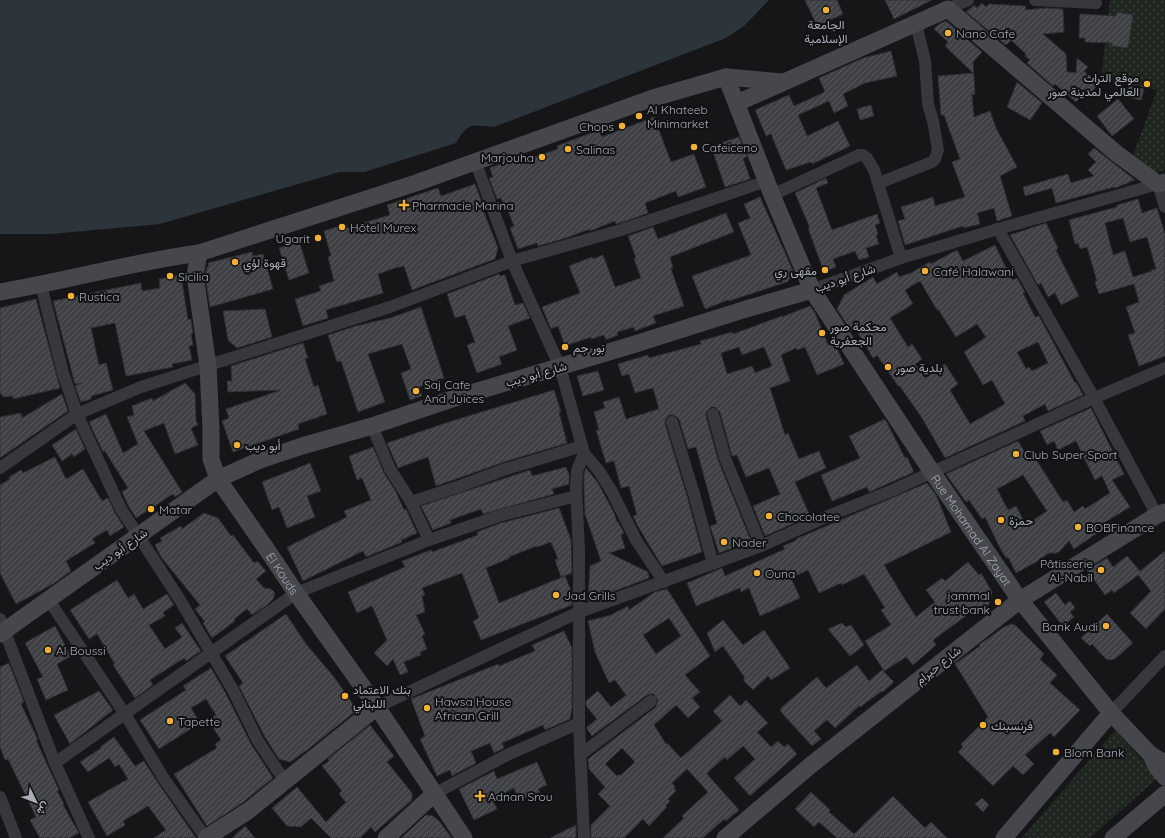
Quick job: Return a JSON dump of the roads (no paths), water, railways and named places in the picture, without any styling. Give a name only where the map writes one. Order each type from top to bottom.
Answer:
[{"type":"main road","points":[[737,103],[948,9],[1116,153],[1162,183]]},
{"type":"main road","points":[[0,292],[41,285],[175,256],[199,253],[335,210],[652,98],[726,77],[783,82]]},
{"type":"main road","name":"Rue Mohamad Al Zayat","points":[[726,77],[769,188],[812,290],[932,472],[1020,600],[1111,713],[1158,759],[1156,766],[1165,777]]},
{"type":"main road","name":"El Kouds","points":[[199,253],[195,275],[208,366],[211,459],[218,479],[296,594],[377,707],[464,838]]},
{"type":"main road","points":[[175,256],[195,275]]},
{"type":"main road","name":"شارع أبو ديب","points":[[2,628],[48,599],[138,537],[218,479],[267,457],[372,426],[458,397],[812,290]]},
{"type":"main road","name":"شارع حيرام","points":[[726,838],[811,765],[1020,600],[1161,514]]},
{"type":"main road","points":[[206,838],[248,811],[284,780],[377,707]]},
{"type":"main road","points":[[1004,838],[1111,713]]},
{"type":"main road","points":[[386,838],[434,794]]},
{"type":"main road","points":[[1113,838],[1165,794]]},
{"type":"street","points":[[948,9],[968,0]]},
{"type":"street","points":[[1035,0],[1096,3]]},
{"type":"street","points":[[879,183],[932,162],[937,155],[938,150],[933,121],[928,104],[925,62],[916,24]]},
{"type":"street","points":[[0,468],[77,414],[141,386],[390,307],[512,261],[769,188],[859,155],[863,155],[869,161],[879,183],[901,258]]},
{"type":"street","points":[[475,161],[512,261],[560,367],[583,449],[611,490],[636,540],[664,582]]},
{"type":"street","points":[[1162,183],[1165,207]]},
{"type":"street","name":"شارع أبو ديب","points":[[812,290],[901,258],[1162,183]]},
{"type":"street","points":[[998,229],[1161,514]]},
{"type":"street","points":[[41,285],[63,373],[77,414],[121,509],[212,652],[258,741],[284,780]]},
{"type":"street","points":[[377,707],[579,612],[762,546],[828,516],[891,491],[1094,398],[1165,368]]},
{"type":"street","points":[[713,414],[725,458],[762,546]]},
{"type":"street","points":[[672,422],[714,564]]},
{"type":"street","points":[[372,426],[390,469],[410,502],[429,540]]},
{"type":"street","points":[[583,449],[577,471],[576,496],[579,550],[579,723],[584,838]]},
{"type":"street","points":[[410,502],[506,469],[583,449]]},
{"type":"street","points":[[55,763],[296,594],[429,540],[499,516],[576,496]]},
{"type":"street","points":[[48,599],[125,714],[164,779],[206,838]]},
{"type":"street","points":[[2,628],[55,763],[89,838]]},
{"type":"street","points":[[1111,713],[1165,656]]},
{"type":"street","points":[[580,755],[651,702]]},
{"type":"street","points":[[434,794],[507,755],[579,723]]},
{"type":"street","points":[[0,797],[16,838]]},
{"type":"place","name":"الجامعة الإسلامية","points":[[826,10]]},
{"type":"place","name":"Nano Cafe","points":[[948,33]]},
{"type":"place","name":"موقع التراث العالمي لمدينة صور","points":[[1147,84]]},
{"type":"place","name":"Al Khateeb Minimarket","points":[[639,116]]},
{"type":"place","name":"Chops","points":[[622,126]]},
{"type":"place","name":"Cafeiceno","points":[[694,147]]},
{"type":"place","name":"Salinas","points":[[568,149]]},
{"type":"place","name":"Marjouha","points":[[542,157]]},
{"type":"place","name":"Pharmacie Marina","points":[[404,205]]},
{"type":"place","name":"Hôtel Murex","points":[[342,227]]},
{"type":"place","name":"Ugarit","points":[[318,238]]},
{"type":"place","name":"قهوة لؤي","points":[[235,262]]},
{"type":"place","name":"مقهى ري","points":[[825,270]]},
{"type":"place","name":"Café Halawani","points":[[925,271]]},
{"type":"place","name":"Sicilia","points":[[170,276]]},
{"type":"place","name":"Rustica","points":[[71,296]]},
{"type":"place","name":"محكمة صور الجعفرية","points":[[822,333]]},
{"type":"place","name":"بَور جم","points":[[565,347]]},
{"type":"place","name":"بلدية صور","points":[[888,367]]},
{"type":"place","name":"Saj Cafe And Juices","points":[[416,391]]},
{"type":"place","name":"أبو ديب","points":[[237,445]]},
{"type":"place","name":"Club Super Sport","points":[[1016,454]]},
{"type":"place","name":"Matar","points":[[151,509]]},
{"type":"place","name":"Chocolatee","points":[[769,516]]},
{"type":"place","name":"حمزة","points":[[1001,520]]},
{"type":"place","name":"BOBFinance","points":[[1078,527]]},
{"type":"place","name":"Nader","points":[[724,542]]},
{"type":"place","name":"Pâtisserie Al-Nabîl","points":[[1101,570]]},
{"type":"place","name":"Ouna","points":[[757,573]]},
{"type":"place","name":"Jad Grills","points":[[556,595]]},
{"type":"place","name":"jammal trust bank","points":[[998,602]]},
{"type":"place","name":"Bank Audi","points":[[1106,626]]},
{"type":"place","name":"Al Boussi","points":[[48,650]]},
{"type":"place","name":"بنك الاعتماد اللبناني","points":[[345,696]]},
{"type":"place","name":"Hawsa House African Grill","points":[[427,708]]},
{"type":"place","name":"Tapette","points":[[170,721]]},
{"type":"place","name":"فرنسبنك","points":[[983,725]]},
{"type":"place","name":"Blom Bank","points":[[1056,752]]},
{"type":"place","name":"Adnan Srou","points":[[480,796]]}]
